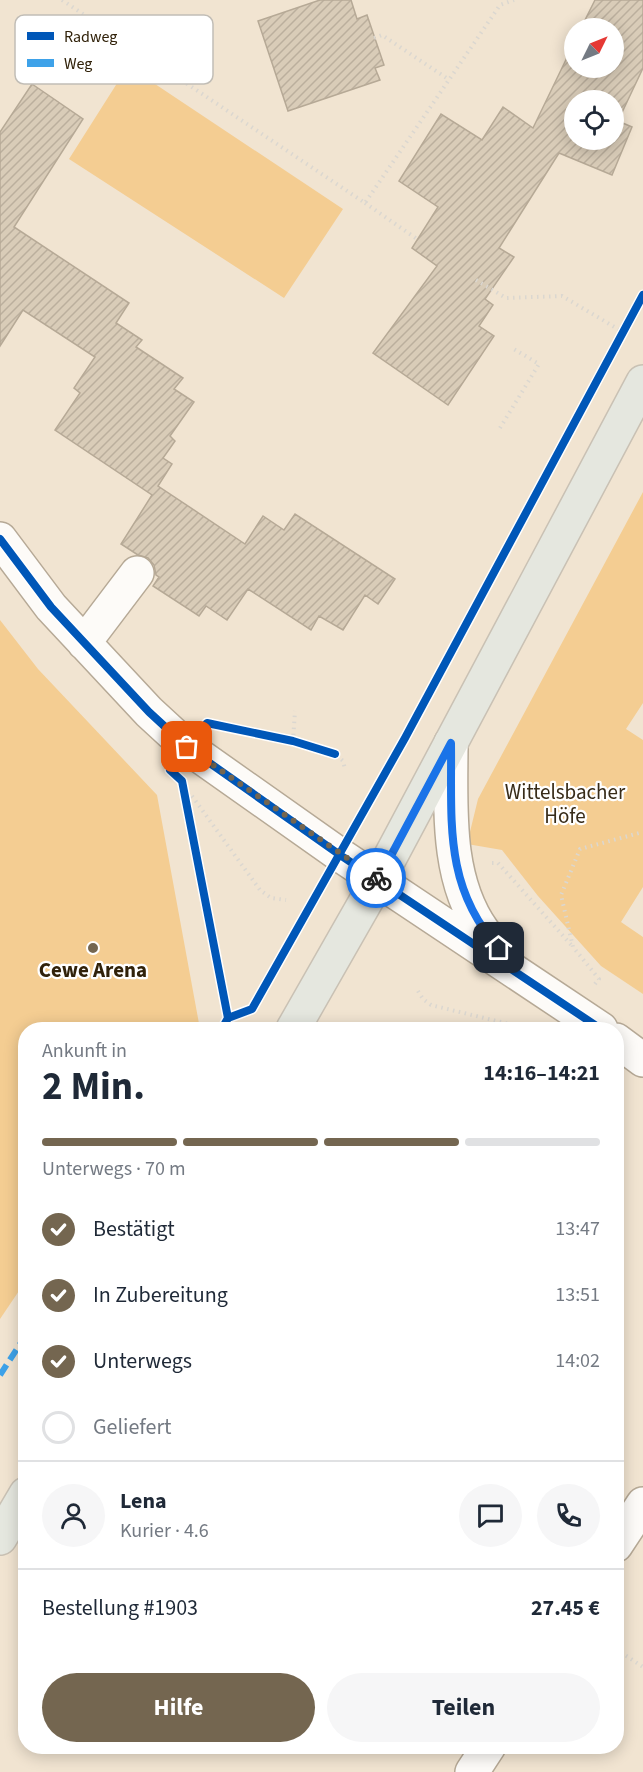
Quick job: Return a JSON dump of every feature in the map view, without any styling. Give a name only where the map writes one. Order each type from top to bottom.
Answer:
[{"type":"main road","points":[[297,1022],[378,880],[643,382]]},
{"type":"main road","points":[[0,1538],[18,1508]]},
{"type":"street","points":[[0,539],[51,608],[149,712],[187,747],[378,880],[590,1021]]},
{"type":"street","points":[[84,643],[137,573]]},
{"type":"street","points":[[451,743],[453,838],[456,867],[464,896],[483,931],[530,981]]},
{"type":"street","points":[[624,1046],[643,1060]]},
{"type":"path","points":[[62,0],[84,15]]},
{"type":"path","points":[[365,203],[500,5],[514,0]]},
{"type":"path","points":[[374,38],[382,35],[448,79]]},
{"type":"path","points":[[187,84],[417,239]]},
{"type":"path","points":[[476,280],[506,298],[562,296],[623,332]]},
{"type":"path","points":[[500,428],[539,364],[512,348]]},
{"type":"path","points":[[293,741],[295,711]]},
{"type":"path","points":[[187,747],[207,723],[293,741],[334,754],[343,761],[345,769]]},
{"type":"path","points":[[188,790],[260,890],[271,898],[286,900]]},
{"type":"path","points":[[573,947],[561,895],[580,849],[643,832]]},
{"type":"path","points":[[488,863],[498,863],[599,979],[590,1021]]},
{"type":"path","points":[[418,991],[430,1005],[501,1022]]},
{"type":"path","points":[[624,1655],[643,1667]]},
{"type":"green space","points":[[117,84],[155,84],[343,209],[284,298],[69,159]]},
{"type":"green space","name":"Wittelsbacher Höfe","points":[[643,492],[643,703],[626,729],[643,740],[643,887],[621,922],[643,937],[643,994],[601,966],[538,896],[502,850],[467,844],[478,799]]},
{"type":"green space","name":"Cewe Arena","points":[[0,620],[38,669],[157,795],[199,1022],[18,1022],[18,1292],[0,1319]]},
{"type":"building","points":[[320,0],[351,0],[357,19],[367,15],[384,65],[375,68],[380,80],[288,111],[258,21]]},
{"type":"building","points":[[595,0],[643,0],[643,68],[624,108],[624,90],[564,90],[564,150],[622,150],[612,175],[559,153],[499,248],[514,257],[485,299],[493,305],[479,326],[494,336],[448,405],[373,353],[437,266],[412,248],[438,207],[399,181],[441,114],[482,140],[503,107],[533,128],[564,64],[564,78],[624,78],[624,18],[586,18]]},
{"type":"building","points":[[32,84],[83,119],[14,227],[129,303],[116,323],[142,340],[136,347],[183,378],[174,389],[194,402],[170,436],[175,441],[163,458],[172,464],[158,486],[245,544],[263,516],[284,530],[295,514],[395,579],[378,604],[365,595],[343,630],[319,616],[311,630],[248,589],[227,620],[206,606],[199,616],[153,586],[159,577],[156,575],[154,565],[148,558],[138,555],[121,544],[152,495],[55,430],[80,393],[74,388],[95,357],[23,310],[0,346],[0,132]]},
{"type":"building","points":[[624,124],[632,127],[624,146]]},
{"type":"marked path","points":[[0,1375],[18,1347]]},
{"type":"cycle path","points":[[228,1018],[252,1009],[405,738],[643,295]]},
{"type":"cycle path","points":[[0,539],[51,607],[149,712],[187,747],[340,855],[590,1022]]},
{"type":"cycle path","points":[[226,1022],[228,1018],[182,781],[170,770],[207,723],[293,741],[335,754]]},
{"type":"way so far","points":[[187,747],[376,878]]},
{"type":"place","name":"Cewe Arena","points":[[93,948]]},
{"type":"route","points":[[376,878],[378,880],[451,743],[451,801],[456,867],[464,896],[483,931],[499,948]]}]
